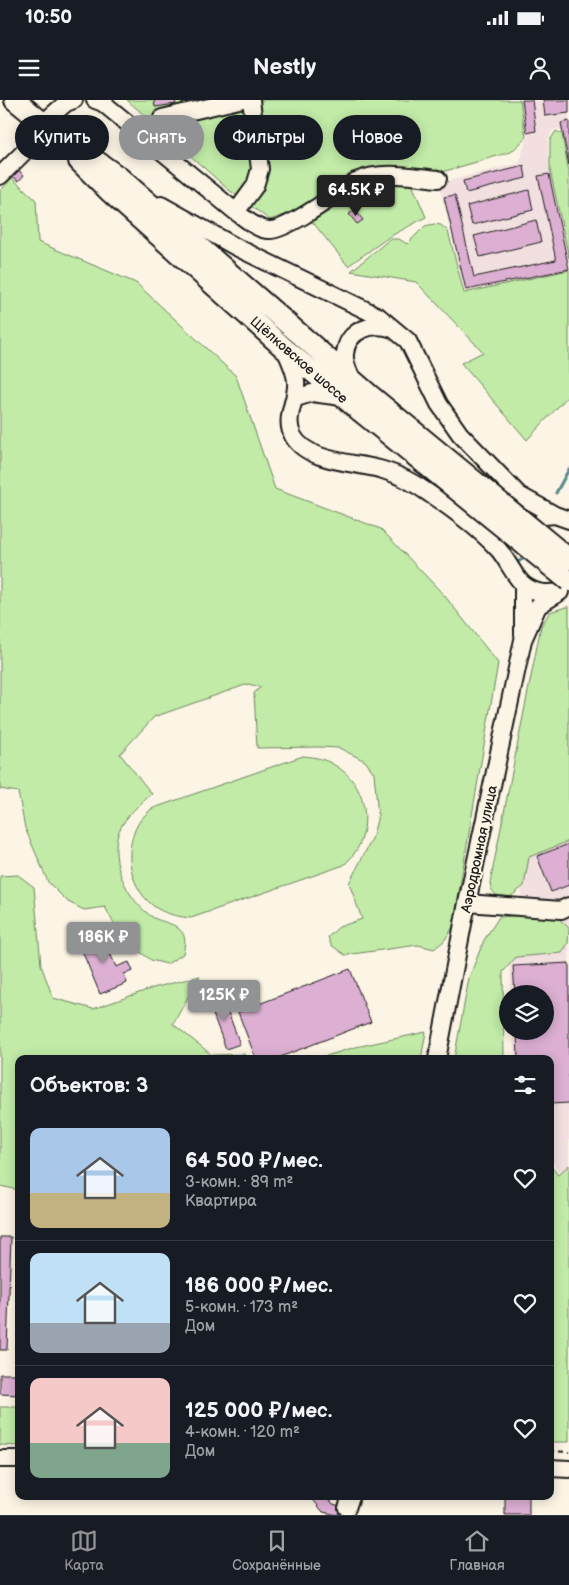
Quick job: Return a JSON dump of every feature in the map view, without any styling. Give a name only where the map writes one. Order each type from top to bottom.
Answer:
[{"type":"main road","name":"Щёлковское шоссе","points":[[15,100],[32,115]]},
{"type":"main road","name":"Щёлковское шоссе","points":[[78,160],[109,191],[285,349],[347,388]]},
{"type":"main road","name":"Щёлковское шоссе","points":[[94,160],[120,178],[566,587]]},
{"type":"main road","name":"Щёлковское шоссе","points":[[366,404],[569,559]]},
{"type":"street","points":[[95,100],[103,103],[236,212],[258,227],[269,230],[279,229],[292,223],[365,177],[386,174],[438,179]]},
{"type":"street","points":[[175,115],[238,100]]},
{"type":"street","points":[[236,212],[255,186],[260,169],[251,100]]},
{"type":"street","points":[[53,115],[68,101]]},
{"type":"street","points":[[0,176],[16,160]]},
{"type":"street","points":[[120,178],[194,225],[378,316],[398,331],[408,341],[439,404],[460,434],[519,495],[562,518]]},
{"type":"street","points":[[296,398],[312,393],[326,393],[347,388],[345,354],[349,342],[359,331],[373,325],[398,331]]},
{"type":"street","points":[[285,349],[296,381],[296,398],[292,405],[289,421],[293,436],[302,446],[315,454],[384,470],[403,478],[450,508],[476,528],[497,548],[523,584],[534,591],[546,594],[566,587]]},
{"type":"street","points":[[511,565],[510,549],[520,528],[524,509],[519,495]]},
{"type":"street","points":[[476,528],[502,535],[520,528],[539,516],[562,518]]},
{"type":"street","points":[[523,584],[523,640]]},
{"type":"street","points":[[523,640],[538,606],[566,587]]},
{"type":"street","name":"Аэродромная улица","points":[[438,1055],[467,903],[523,640]]},
{"type":"street","points":[[467,903],[561,910],[569,906]]},
{"type":"street","points":[[0,1459],[15,1459]]},
{"type":"street","points":[[554,1468],[569,1469]]},
{"type":"path","points":[[554,1451],[569,1452]]},
{"type":"shaded area","points":[[521,100],[569,100],[569,170],[561,129],[553,130],[548,139],[549,170],[569,261],[569,269],[465,292],[439,183],[519,163],[527,138]]},
{"type":"shaded area","points":[[569,840],[569,1177],[563,1178],[554,1164],[554,1055],[515,1055],[514,1040],[554,1040],[554,985],[511,985],[510,966],[527,856]]},
{"type":"green space","points":[[127,100],[520,100],[526,138],[511,152],[435,174],[412,184],[426,217],[389,237],[348,266],[302,209],[270,220],[229,190],[195,160],[204,160],[204,115],[144,115]]},
{"type":"green space","points":[[556,131],[562,134],[569,172],[569,258],[550,170],[550,140]]},
{"type":"green space","points":[[12,178],[36,200],[38,242],[136,283],[236,376],[275,489],[381,529],[444,595],[498,663],[453,927],[444,941],[434,949],[418,945],[345,955],[331,945],[328,937],[339,927],[362,919],[349,883],[372,839],[378,816],[374,773],[365,761],[339,748],[257,748],[254,693],[261,687],[248,684],[154,717],[120,754],[152,794],[129,815],[119,831],[116,843],[118,867],[129,891],[145,911],[154,918],[174,925],[182,931],[185,940],[183,954],[167,964],[151,960],[122,939],[105,907],[84,910],[68,902],[48,882],[25,828],[18,792],[0,789],[0,191]]},
{"type":"green space","points":[[441,225],[448,231],[464,293],[569,270],[569,395],[527,440],[461,363],[483,352],[416,282],[351,271],[390,239],[399,239],[407,244],[425,226]]},
{"type":"green space","points":[[569,607],[569,841],[529,857],[524,886],[510,897],[496,895],[491,889],[490,883],[541,626],[550,612]]},
{"type":"green space","points":[[303,756],[320,759],[336,766],[346,773],[360,793],[365,816],[364,828],[356,851],[344,865],[191,918],[166,913],[148,902],[135,882],[130,859],[130,847],[139,822],[151,809]]},
{"type":"green space","points":[[18,875],[34,887],[41,965],[53,998],[93,1009],[153,988],[200,976],[173,1024],[212,1055],[15,1055],[15,1189],[0,1186],[0,876]]},
{"type":"green space","points":[[526,915],[558,918],[569,928],[568,943],[562,953],[516,957],[503,972],[503,985],[499,985],[499,1040],[504,1040],[504,1055],[455,1055],[469,978],[484,940],[499,917]]},
{"type":"green space","points":[[426,1032],[422,1055],[329,1055],[356,1047]]},
{"type":"green space","points":[[244,1054],[245,1055],[212,1055]]},
{"type":"green space","points":[[569,1165],[569,1442],[554,1442],[554,1170],[558,1175]]},
{"type":"green space","points":[[0,1407],[15,1407],[15,1446],[0,1445]]},
{"type":"building","points":[[154,100],[175,100],[176,104],[155,107]]},
{"type":"building","points":[[522,100],[532,100],[536,131],[527,133]]},
{"type":"building","points":[[543,100],[569,100],[569,113],[545,116]]},
{"type":"building","points":[[569,121],[569,165],[561,123]]},
{"type":"building","points":[[12,165],[24,175],[19,181],[11,175]]},
{"type":"building","points":[[524,166],[526,178],[466,193],[463,181]]},
{"type":"building","points":[[549,174],[569,269],[466,290],[444,197],[455,195],[474,277],[556,260],[538,176]]},
{"type":"building","points":[[529,190],[533,210],[472,225],[467,206]]},
{"type":"building","points":[[355,210],[363,220],[357,224],[349,214]]},
{"type":"building","points":[[536,220],[541,242],[480,257],[474,236]]},
{"type":"building","points":[[569,844],[569,885],[551,892],[537,856]]},
{"type":"building","points":[[101,932],[116,967],[129,962],[133,971],[124,974],[127,983],[100,994],[78,941]]},
{"type":"building","points":[[569,963],[569,1103],[554,1104],[554,1055],[518,1055],[517,1040],[554,1040],[554,985],[514,985],[513,966]]},
{"type":"building","points":[[350,969],[371,1022],[285,1055],[254,1055],[238,1012]]},
{"type":"building","points":[[222,996],[240,1044],[226,1049],[208,1001]]},
{"type":"building","points":[[0,1237],[11,1237],[7,1350],[0,1350]]},
{"type":"building","points":[[0,1374],[15,1374],[15,1395],[0,1394]]},
{"type":"building","points":[[313,1500],[330,1500],[333,1504],[340,1506],[338,1515],[323,1512]]},
{"type":"building","points":[[505,1500],[529,1500],[529,1515],[505,1515]]},
{"type":"waterway","points":[[556,493],[569,469]]},
{"type":"waterway","points":[[516,563],[528,556]]}]
